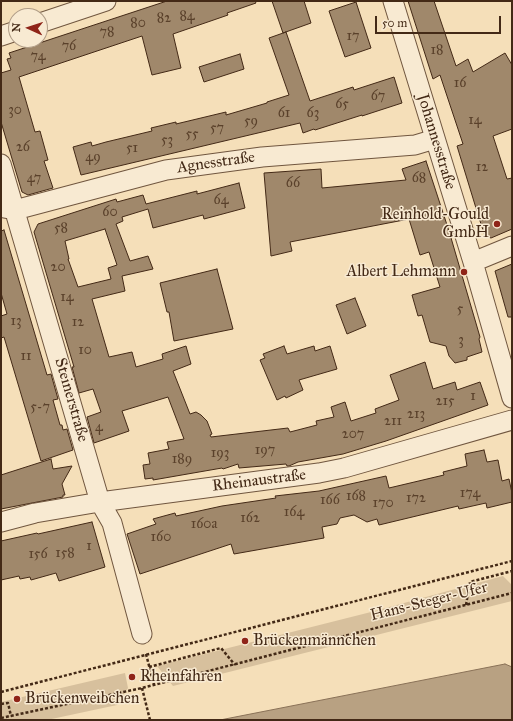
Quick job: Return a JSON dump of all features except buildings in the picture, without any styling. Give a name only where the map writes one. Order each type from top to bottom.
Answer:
[{"type":"street","points":[[50,13],[106,1]]},
{"type":"street","name":"Johannesstraße","points":[[393,1],[473,262],[512,398]]},
{"type":"street","name":"Agnesstraße","points":[[8,209],[166,170],[262,157],[415,145],[435,139]]},
{"type":"street","name":"Steinerstraße","points":[[1,164],[8,209],[100,502],[112,523],[142,634]]},
{"type":"street","points":[[473,262],[512,246]]},
{"type":"street","name":"Rheinaustraße","points":[[1,522],[35,513],[100,502],[319,473],[344,468],[512,420]]},
{"type":"path","points":[[1,692],[512,561]]},
{"type":"path","points":[[466,605],[470,582],[512,571]]},
{"type":"path","name":"Hans-Steger-Ufer","points":[[1,718],[154,686],[512,593]]},
{"type":"path","points":[[150,667],[221,648],[235,665]]},
{"type":"path","points":[[146,654],[154,686]]},
{"type":"path","points":[[142,688],[150,720]]},
{"type":"path","points":[[1,704],[8,703],[11,716]]},
{"type":"shaded area","points":[[503,576],[512,585],[512,601],[173,686],[157,666],[371,612]]},
{"type":"shaded area","points":[[505,664],[512,667],[512,720],[220,720]]},
{"type":"shaded area","points":[[125,673],[128,688],[117,705],[47,720],[1,720],[1,702]]},
{"type":"place","name":"Reinhold-Gould GmbH","points":[[497,224]]},
{"type":"place","name":"Albert Lehmann","points":[[464,272]]},
{"type":"place","name":"Brückenmännchen","points":[[245,641]]},
{"type":"place","name":"Rheinfähren","points":[[132,677]]},
{"type":"place","name":"Brückenweibchen","points":[[17,699]]}]
